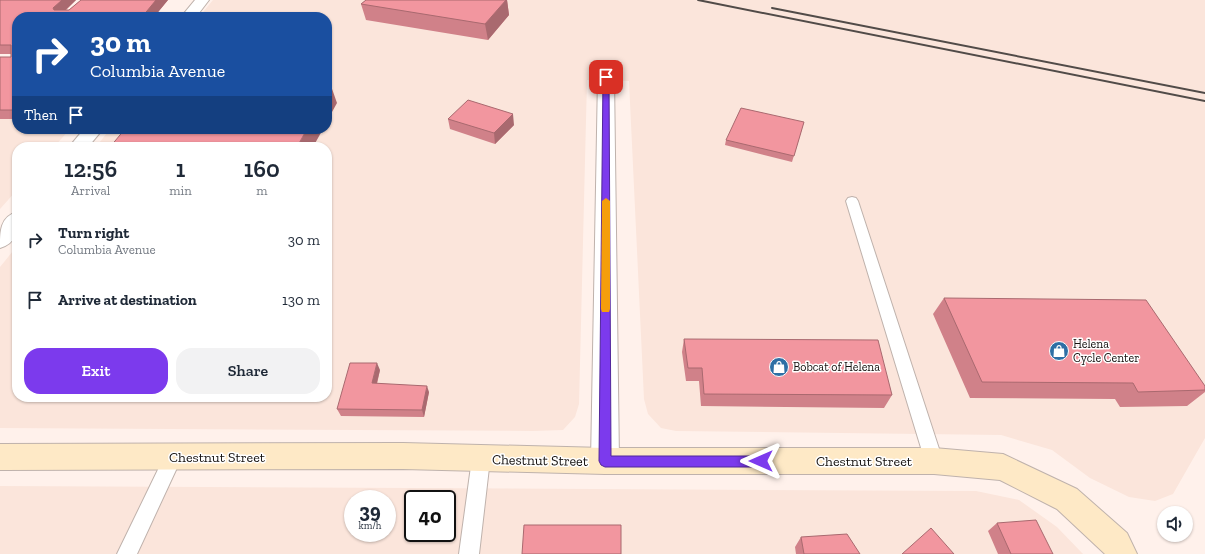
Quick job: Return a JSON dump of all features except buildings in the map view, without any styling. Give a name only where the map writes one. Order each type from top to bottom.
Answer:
[{"type":"street","points":[[192,12],[202,0]]},
{"type":"street","points":[[605,461],[606,77]]},
{"type":"street","points":[[82,142],[90,134]]},
{"type":"street","points":[[0,240],[12,226]]},
{"type":"street","name":"Chestnut Street","points":[[0,457],[403,456],[605,461],[934,461],[1003,467],[1067,499],[1116,544],[1122,554]]},
{"type":"lane","points":[[852,201],[934,461]]},
{"type":"lane","points":[[127,554],[174,457]]},
{"type":"lane","points":[[469,554],[481,459]]},
{"type":"shaded area","points":[[213,0],[1205,0],[1205,438],[1173,494],[1155,501],[1129,497],[1090,478],[1052,450],[1001,435],[676,431],[661,428],[648,414],[644,399],[629,81],[587,80],[579,404],[575,417],[563,430],[0,428],[0,267],[12,252],[12,402],[332,402],[332,142],[100,142],[106,134],[332,134],[332,12],[203,12]]},
{"type":"shaded area","points":[[0,106],[12,107],[12,134],[66,134],[58,142],[12,142],[12,196],[0,209]]},
{"type":"shaded area","points":[[0,486],[976,491],[1019,500],[1057,527],[1083,554],[0,554]]},
{"type":"railway","points":[[698,0],[1205,101]]},
{"type":"railway","points":[[772,8],[1205,93]]},
{"type":"slow traffic","points":[[605,309],[606,201]]},
{"type":"place","name":"Helena Cycle Center","points":[[1059,351]]},
{"type":"place","name":"Bobcat of Helena","points":[[779,367]]},
{"type":"route","points":[[606,77],[605,461],[761,461]]}]
